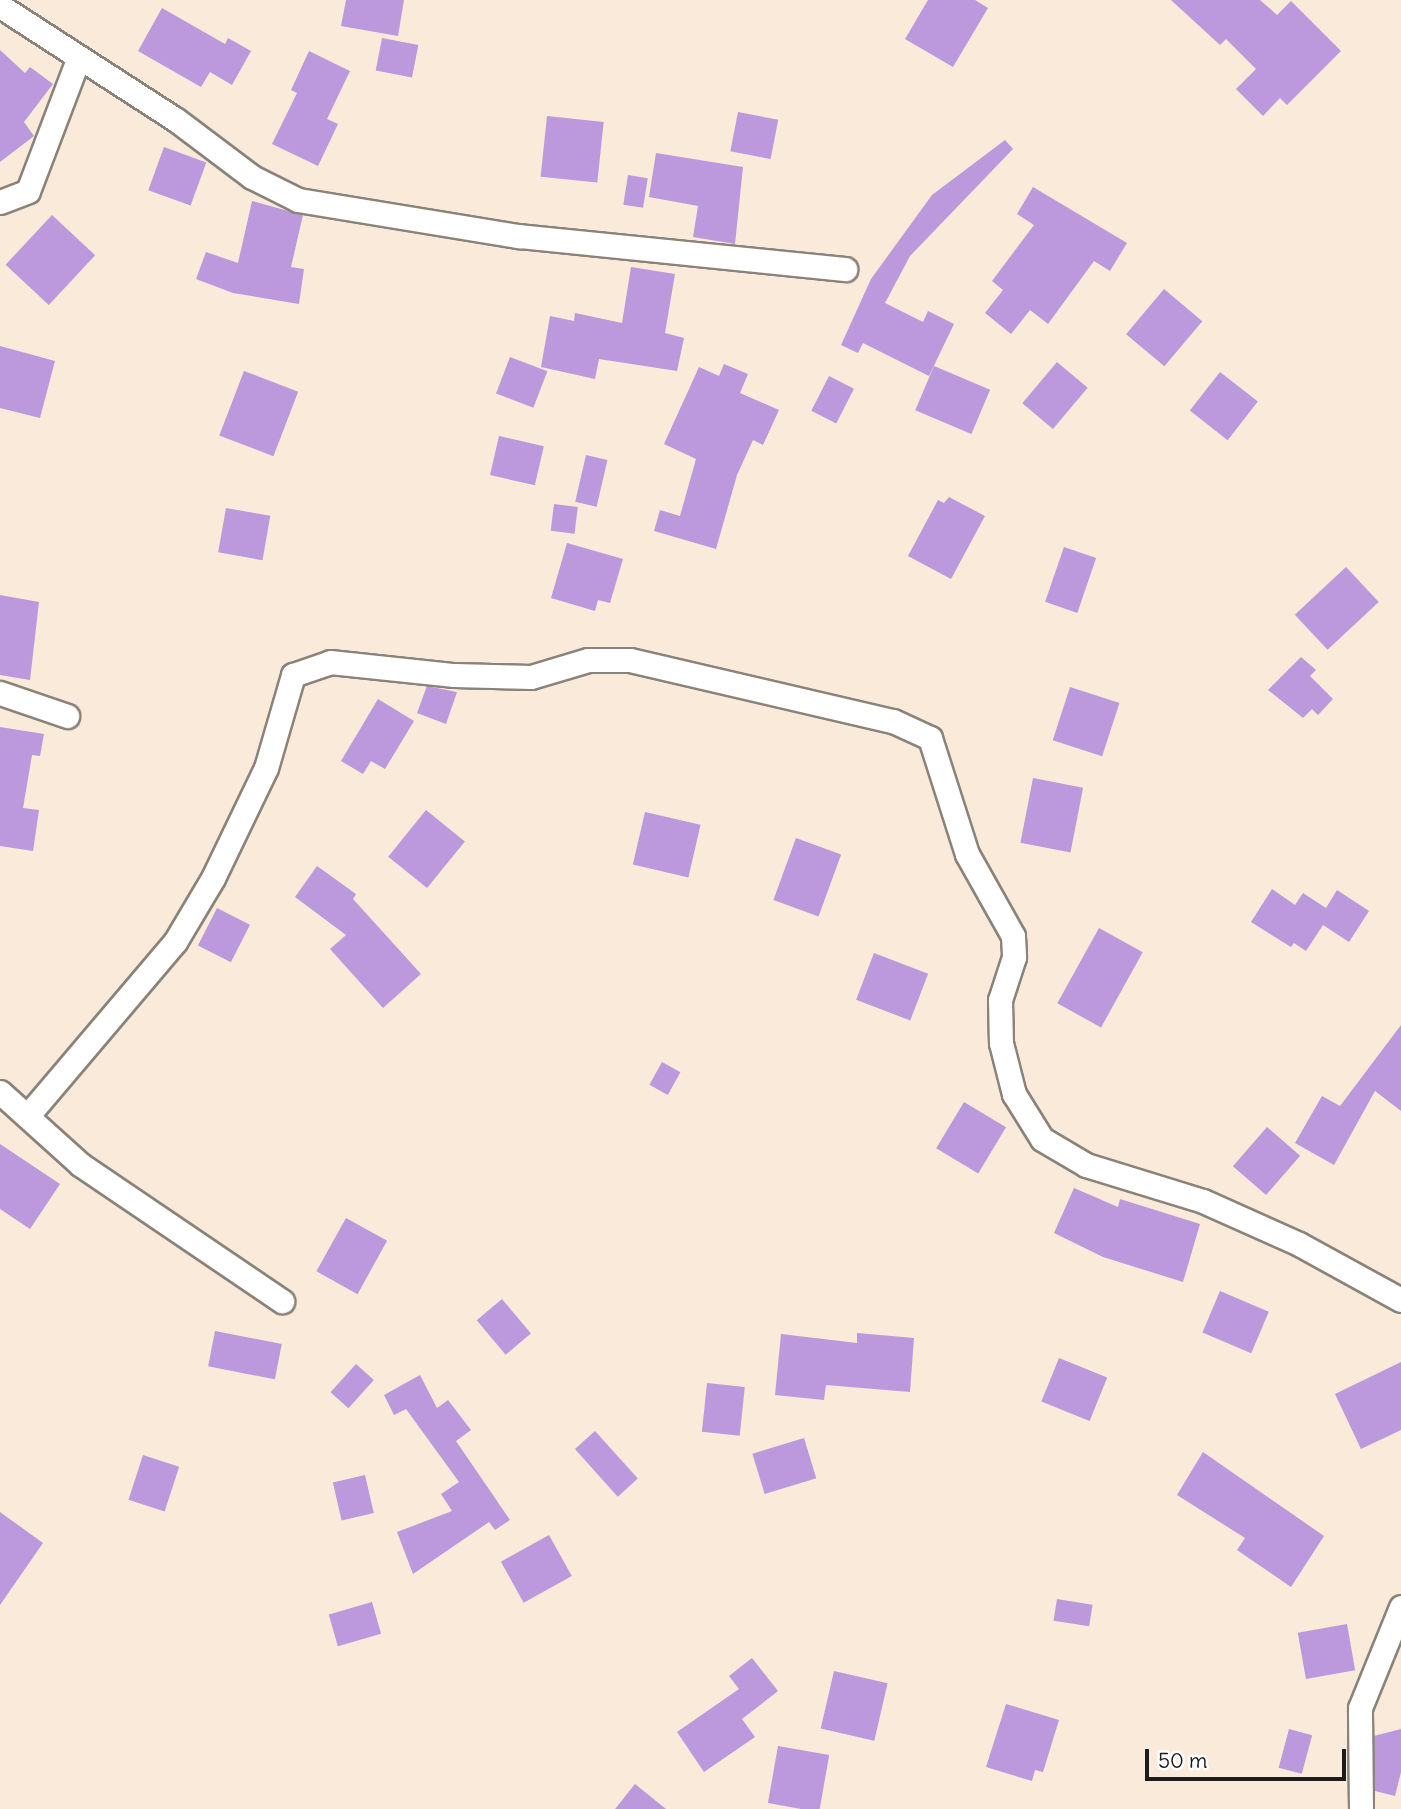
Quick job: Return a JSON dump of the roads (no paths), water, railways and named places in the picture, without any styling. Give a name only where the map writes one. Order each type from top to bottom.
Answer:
[{"type":"street","points":[[0,6],[174,119],[252,177],[298,200],[519,236],[845,269]]},
{"type":"street","points":[[0,202],[28,191],[79,57]]},
{"type":"street","points":[[29,1114],[175,942],[213,878],[266,768],[293,676],[330,662],[454,676],[531,677],[588,660],[630,660],[893,721],[929,738],[967,854],[1013,936],[1014,957],[1000,1000],[1002,1043],[1014,1094],[1042,1139],[1086,1165],[1203,1201],[1299,1244],[1401,1300]]},
{"type":"street","points":[[0,692],[67,716]]},
{"type":"street","points":[[0,1092],[29,1114],[81,1165],[282,1301]]},
{"type":"street","points":[[1361,1809],[1360,1709],[1401,1607]]}]
